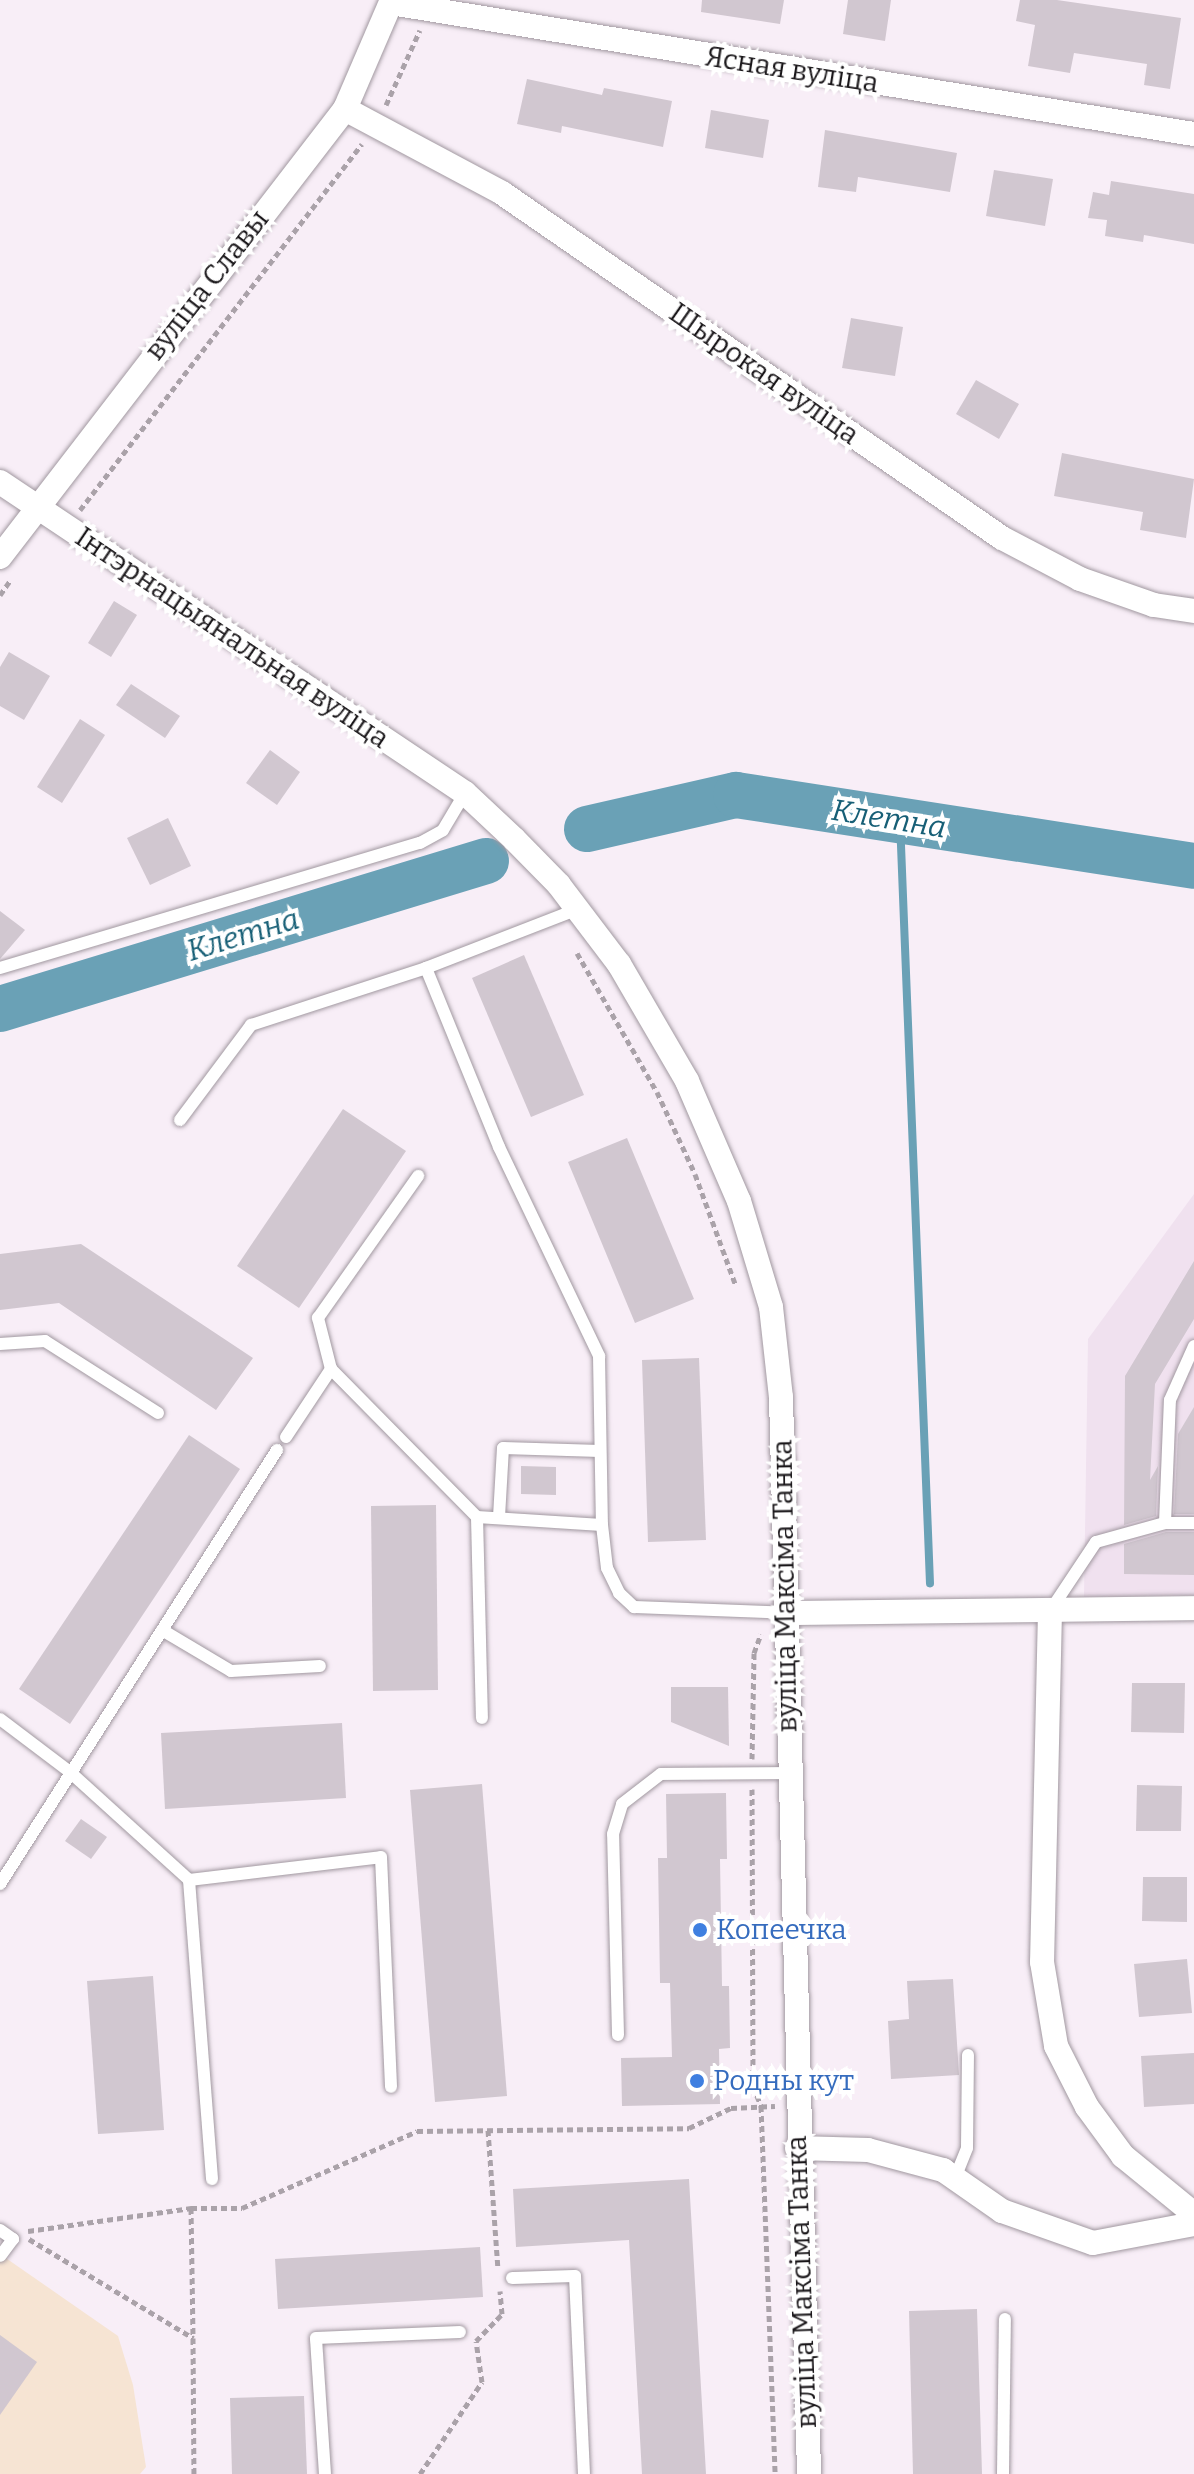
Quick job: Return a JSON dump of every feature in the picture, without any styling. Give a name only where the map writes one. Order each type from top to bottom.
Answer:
[{"type":"street","name":"Ясная вуліца","points":[[391,2],[428,13],[1194,134]]},
{"type":"street","name":"вуліца Славы","points":[[0,557],[36,506],[345,109],[391,2]]},
{"type":"street","name":"Шырокая вуліца","points":[[345,109],[502,193],[1002,538],[1080,579],[1154,605],[1194,611]]},
{"type":"street","name":"Інтэрнацыянальная вуліца","points":[[0,482],[465,793]]},
{"type":"street","name":"вуліца Максіма Танка","points":[[465,793],[567,914],[619,964],[687,1081],[739,1201],[771,1307],[781,1397],[797,2148],[809,2474]]},
{"type":"street","points":[[787,1613],[1194,1608]]},
{"type":"street","points":[[1050,1611],[1042,1962],[1056,2046],[1087,2107],[1123,2156],[1194,2214]]},
{"type":"street","points":[[797,2148],[868,2150],[943,2170],[1002,2211],[1093,2243],[1194,2224]]},
{"type":"lane","points":[[0,968],[420,843],[443,830],[465,793]]},
{"type":"lane","points":[[180,1120],[251,1025],[426,968],[567,914]]},
{"type":"lane","points":[[426,968],[499,1147],[599,1356],[602,1525],[607,1568],[619,1593],[634,1607],[787,1613]]},
{"type":"lane","points":[[418,1176],[318,1318],[331,1369],[477,1517],[482,1718]]},
{"type":"lane","points":[[0,1344],[45,1341],[158,1413]]},
{"type":"lane","points":[[1165,1523],[1170,1400],[1189,1367],[1194,1346]]},
{"type":"lane","points":[[286,1437],[331,1369]]},
{"type":"lane","points":[[499,1517],[503,1448],[600,1451]]},
{"type":"lane","points":[[0,1884],[277,1450]]},
{"type":"lane","points":[[477,1517],[602,1525]]},
{"type":"lane","points":[[1050,1611],[1096,1542],[1165,1523],[1194,1523]]},
{"type":"lane","points":[[162,1630],[231,1671],[320,1666]]},
{"type":"lane","points":[[0,1719],[70,1772],[189,1880],[212,2179]]},
{"type":"lane","points":[[618,2035],[613,1834],[622,1804],[661,1774],[789,1773]]},
{"type":"lane","points":[[189,1880],[381,1857],[391,2087]]},
{"type":"lane","points":[[955,2178],[967,2148],[968,2055]]},
{"type":"lane","points":[[0,2230],[13,2239],[0,2256]]},
{"type":"lane","points":[[512,2278],[575,2276],[584,2474]]},
{"type":"lane","points":[[1003,2474],[1005,2319]]},
{"type":"lane","points":[[325,2474],[316,2338],[460,2332]]},
{"type":"path","points":[[67,527],[377,125],[428,13]]},
{"type":"path","points":[[567,914],[695,1174],[742,1302]]},
{"type":"path","points":[[761,1612],[754,1653],[753,2086],[761,2106],[775,2474]]},
{"type":"path","points":[[720,2087],[753,2086]]},
{"type":"path","points":[[193,2338],[18,2233],[191,2208],[242,2208],[417,2131],[689,2128],[731,2108],[761,2106]]},
{"type":"path","points":[[420,2474],[482,2382],[476,2341],[502,2314],[488,2130]]},
{"type":"path","points":[[191,2208],[194,2474]]},
{"type":"shaded area","points":[[1194,1194],[1194,1595],[1084,1597],[1088,1339]]},
{"type":"shaded area","points":[[0,2254],[118,2336],[133,2385],[146,2467],[140,2474],[0,2474]]},
{"type":"building","points":[[702,0],[784,0],[780,24],[701,12]]},
{"type":"building","points":[[848,0],[891,0],[885,41],[843,34]]},
{"type":"building","points":[[1020,0],[1057,0],[1181,18],[1170,89],[1144,85],[1147,64],[1074,53],[1070,73],[1028,66],[1035,25],[1016,21]]},
{"type":"building","points":[[527,79],[602,95],[604,88],[672,101],[663,147],[562,126],[561,133],[517,124]]},
{"type":"building","points":[[711,110],[769,120],[763,158],[705,148]]},
{"type":"building","points":[[825,130],[957,153],[950,192],[858,177],[856,192],[818,187]]},
{"type":"building","points":[[994,170],[1053,179],[1045,226],[986,216]]},
{"type":"building","points":[[1111,181],[1194,194],[1194,244],[1144,235],[1143,242],[1105,236],[1107,220],[1088,218],[1093,192],[1109,195]]},
{"type":"building","points":[[851,318],[903,327],[895,376],[842,368]]},
{"type":"building","points":[[976,380],[1019,404],[999,439],[956,414]]},
{"type":"building","points":[[1062,453],[1194,479],[1186,538],[1140,530],[1143,512],[1054,496]]},
{"type":"building","points":[[114,601],[137,615],[111,657],[88,643]]},
{"type":"building","points":[[9,652],[50,676],[24,720],[0,706],[0,667]]},
{"type":"building","points":[[131,684],[180,716],[165,738],[116,705]]},
{"type":"building","points":[[80,719],[105,735],[62,803],[37,787]]},
{"type":"building","points":[[270,750],[300,772],[277,805],[246,783]]},
{"type":"building","points":[[168,818],[191,866],[150,885],[127,838]]},
{"type":"building","points":[[0,911],[25,930],[0,959]]},
{"type":"building","points":[[524,955],[584,1095],[531,1117],[472,978]]},
{"type":"building","points":[[343,1109],[406,1151],[299,1308],[237,1266]]},
{"type":"building","points":[[627,1138],[694,1299],[635,1323],[568,1162]]},
{"type":"building","points":[[81,1244],[253,1358],[216,1410],[59,1303],[0,1310],[0,1254]]},
{"type":"building","points":[[1194,1261],[1194,1319],[1155,1384],[1150,1480],[1158,1466],[1156,1516],[1124,1525],[1125,1376]]},
{"type":"building","points":[[699,1358],[706,1540],[648,1542],[642,1360]]},
{"type":"building","points":[[1194,1407],[1194,1514],[1174,1514],[1178,1434]]},
{"type":"building","points":[[189,1435],[240,1469],[70,1724],[19,1689]]},
{"type":"building","points":[[521,1466],[556,1467],[556,1495],[521,1494]]},
{"type":"building","points":[[436,1505],[438,1690],[373,1691],[371,1506]]},
{"type":"building","points":[[1166,1532],[1194,1532],[1194,1575],[1124,1574],[1124,1544]]},
{"type":"building","points":[[1132,1683],[1185,1683],[1184,1733],[1131,1732]]},
{"type":"building","points":[[671,1687],[728,1687],[729,1746],[671,1722]]},
{"type":"building","points":[[342,1723],[346,1798],[165,1809],[161,1733]]},
{"type":"building","points":[[482,1784],[507,2096],[435,2102],[410,1790]]},
{"type":"building","points":[[1137,1785],[1182,1786],[1181,1831],[1136,1831]]},
{"type":"building","points":[[726,1793],[727,1859],[720,1859],[722,1986],[729,1986],[730,2048],[719,2049],[720,2104],[622,2106],[621,2058],[672,2057],[670,1983],[660,1983],[658,1858],[667,1858],[666,1794]]},
{"type":"building","points":[[81,1819],[107,1837],[91,1859],[65,1841]]},
{"type":"building","points":[[1143,1877],[1187,1877],[1187,1922],[1142,1921]]},
{"type":"building","points":[[1187,1959],[1192,2013],[1139,2017],[1134,1964]]},
{"type":"building","points":[[153,1976],[164,2130],[98,2134],[87,1981]]},
{"type":"building","points":[[953,1979],[959,2075],[891,2079],[888,2021],[909,2019],[907,1981]]},
{"type":"building","points":[[1194,2053],[1194,2104],[1144,2107],[1141,2056]]},
{"type":"building","points":[[689,2179],[706,2474],[642,2474],[629,2240],[516,2247],[513,2189]]},
{"type":"building","points":[[480,2247],[483,2297],[278,2309],[275,2259]]},
{"type":"building","points":[[977,2309],[982,2474],[913,2474],[909,2311]]},
{"type":"building","points":[[0,2335],[37,2362],[0,2415]]},
{"type":"building","points":[[304,2396],[307,2474],[232,2474],[230,2398]]},
{"type":"waterway","name":"Клетна","points":[[587,829],[736,795],[1194,866]]},
{"type":"waterway","points":[[900,820],[930,1583]]},
{"type":"waterway","name":"Клетна","points":[[0,1009],[486,861]]},
{"type":"place","name":"Копеечка","points":[[700,1930]]},
{"type":"place","name":"Родны кут","points":[[697,2081]]}]
